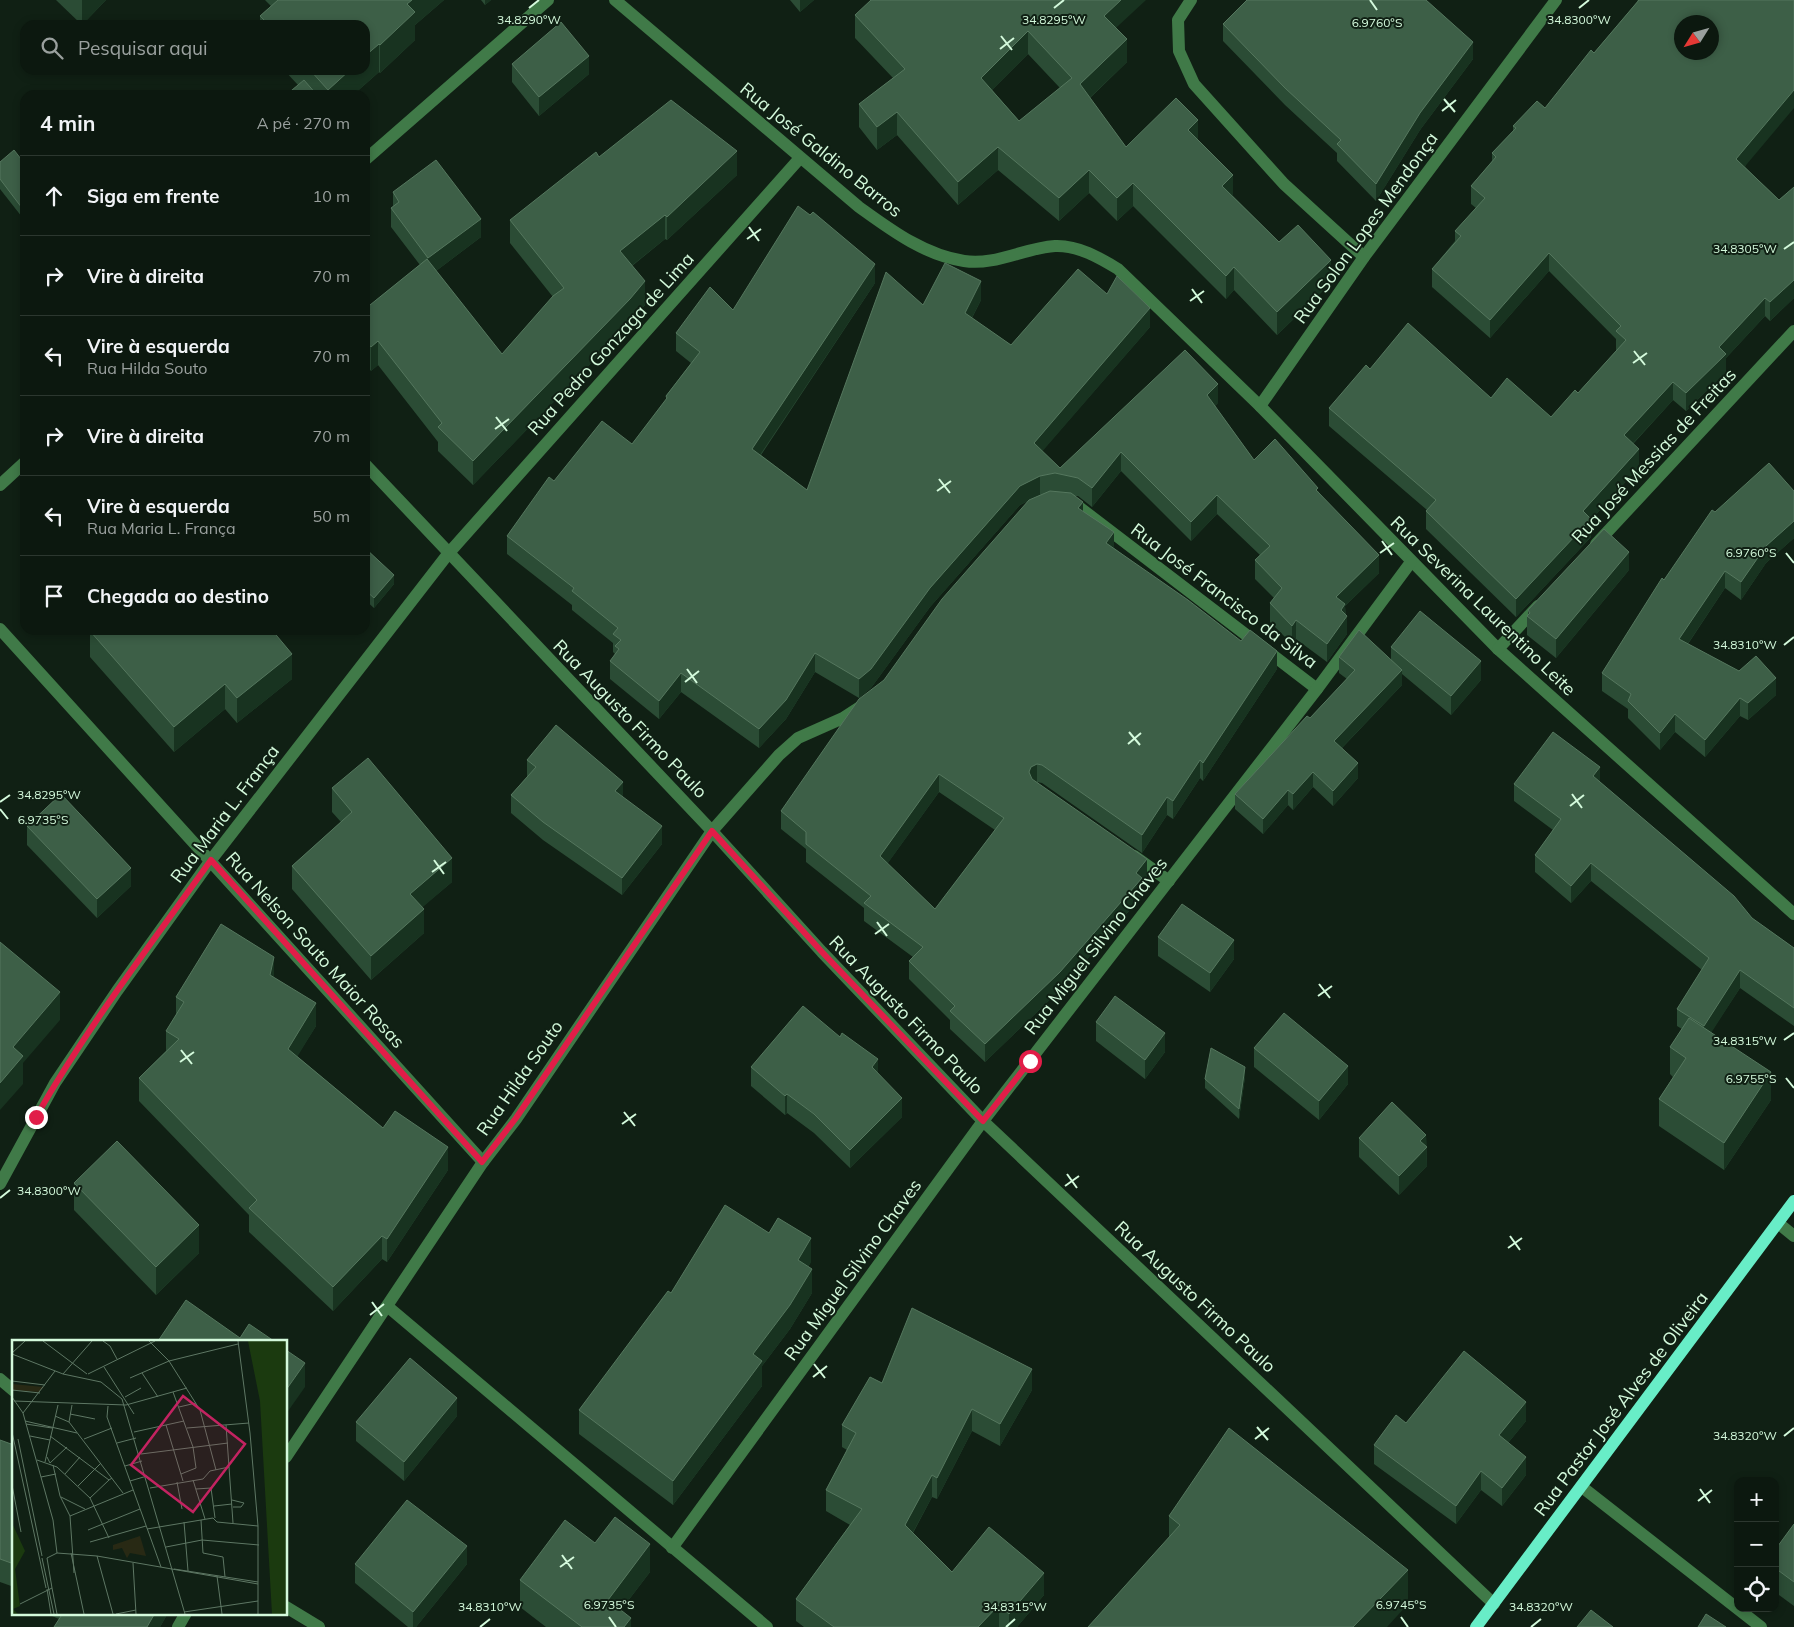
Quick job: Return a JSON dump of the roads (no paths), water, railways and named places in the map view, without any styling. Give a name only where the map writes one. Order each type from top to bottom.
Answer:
[{"type":"main road","name":"Rua Pastor José Alves de Oliveira","points":[[1476,1627],[1794,1201]]},
{"type":"street","points":[[370,156],[548,0]]},
{"type":"street","name":"Rua José Galdino Barros","points":[[615,0],[800,158],[859,207],[900,237],[937,254],[965,261],[990,260],[1055,246],[1094,254],[1118,270],[1161,309]]},
{"type":"street","points":[[1191,0],[1178,20],[1179,51],[1194,84],[1284,184],[1364,257]]},
{"type":"street","name":"Rua Solon Lopes Mendonça","points":[[1260,406],[1364,257],[1556,0]]},
{"type":"street","name":"Rua Pedro Gonzaga de Lima","points":[[448,554],[800,158]]},
{"type":"street","name":"Rua Severina Laurentino Leite","points":[[1161,309],[1260,406],[1498,649],[1794,914]]},
{"type":"street","name":"Rua José Messias de Freitas","points":[[1585,555],[1794,331]]},
{"type":"street","points":[[0,485],[20,467]]},
{"type":"street","name":"Rua Augusto Firmo Paulo","points":[[370,469],[983,1121],[1494,1604]]},
{"type":"street","name":"Rua José Francisco da Silva","points":[[1057,498],[1075,504],[1317,689]]},
{"type":"street","name":"Rua Maria L. França","points":[[0,1184],[55,1083],[118,990],[211,860],[448,554]]},
{"type":"street","name":"Rua Miguel Silvino Chaves","points":[[672,1548],[983,1121],[1317,689],[1411,562]]},
{"type":"street","points":[[1498,649],[1545,598]]},
{"type":"street","name":"Rua Nelson Souto Maior Rosas","points":[[0,629],[211,860],[482,1162]]},
{"type":"street","name":"Rua Hilda Souto","points":[[288,1454],[482,1162],[516,1118],[712,831],[779,755],[798,738],[821,726],[843,718],[860,708],[871,698]]},
{"type":"street","points":[[1119,846],[1169,880]]},
{"type":"street","points":[[1778,1223],[1794,1236]]},
{"type":"street","points":[[387,1306],[766,1627]]},
{"type":"street","points":[[0,1379],[12,1389]]},
{"type":"street","points":[[1582,1487],[1760,1627]]},
{"type":"street","points":[[288,1608],[318,1627]]},
{"type":"street","points":[[178,1627],[185,1614]]}]
